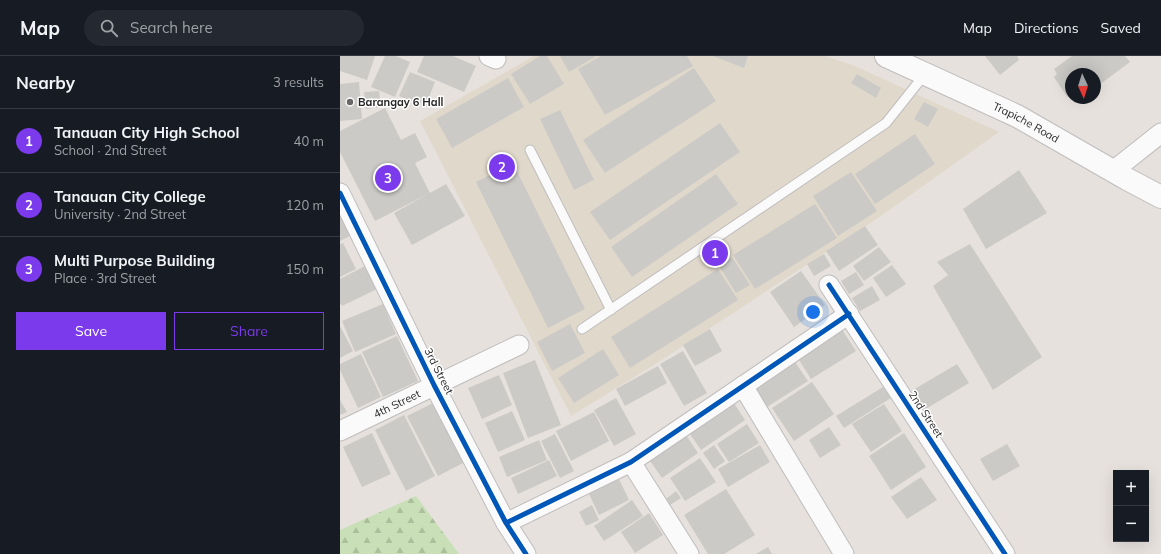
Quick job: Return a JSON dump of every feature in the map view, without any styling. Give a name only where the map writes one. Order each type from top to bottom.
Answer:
[{"type":"street","name":"Trapiche Road","points":[[886,56],[926,73],[1017,116],[1161,197]]},
{"type":"street","points":[[1113,171],[1161,133]]},
{"type":"street","name":"3rd Street","points":[[340,193],[434,385],[506,523],[526,554]]},
{"type":"street","name":"2nd Street","points":[[829,285],[1005,554]]},
{"type":"street","points":[[506,523],[631,462],[849,314]]},
{"type":"street","name":"4th Street","points":[[340,431],[518,345]]},
{"type":"street","points":[[743,386],[844,554]]},
{"type":"street","points":[[631,462],[689,554]]},
{"type":"lane","points":[[582,328],[611,310],[886,123],[926,73]]},
{"type":"lane","points":[[530,150],[611,310]]},
{"type":"shaded area","points":[[534,56],[825,56],[855,66],[999,132],[881,216],[654,365],[571,416],[420,121]]},
{"type":"green space","points":[[416,496],[459,554],[340,554],[340,530]]},
{"type":"building","points":[[340,56],[375,56],[367,80],[340,71]]},
{"type":"building","points":[[385,56],[396,56],[410,62],[395,97],[371,87]]},
{"type":"building","points":[[424,56],[453,56],[476,66],[464,92],[417,72]]},
{"type":"building","points":[[540,56],[547,56],[564,84],[530,104],[511,74]]},
{"type":"building","points":[[560,56],[594,56],[595,57],[569,72]]},
{"type":"building","points":[[601,56],[687,56],[693,66],[605,115],[578,69]]},
{"type":"building","points":[[713,56],[748,56],[744,68]]},
{"type":"building","points":[[985,56],[1017,56],[1019,60],[1000,75]]},
{"type":"building","points":[[1072,56],[1125,56],[1130,62],[1101,84],[1101,68],[1065,68],[1065,94],[1054,77],[1057,74],[1054,69]]},
{"type":"building","points":[[694,68],[716,101],[605,173],[583,140]]},
{"type":"building","points":[[410,72],[435,82],[425,107],[399,96]]},
{"type":"building","points":[[857,74],[881,88],[876,98],[851,83]]},
{"type":"building","points":[[508,78],[524,107],[452,148],[436,119]]},
{"type":"building","name":"Barangay 6 Hall","points":[[359,82],[362,119],[340,121],[340,84]]},
{"type":"building","points":[[379,91],[381,107],[366,109],[364,92]]},
{"type":"building","points":[[924,102],[938,109],[928,127],[914,119]]},
{"type":"building","points":[[385,108],[401,140],[415,133],[427,157],[415,163],[430,193],[375,221],[340,152],[340,131]]},
{"type":"building","points":[[560,110],[594,180],[574,190],[540,119]]},
{"type":"building","points":[[720,123],[740,152],[610,240],[590,212]]},
{"type":"building","points":[[915,134],[935,164],[875,204],[855,174]]},
{"type":"building","points":[[513,163],[585,309],[548,328],[476,182]]},
{"type":"building","points":[[1019,170],[1047,213],[986,249],[963,209]]},
{"type":"building","points":[[851,172],[877,211],[838,236],[813,196]]},
{"type":"building","points":[[716,174],[738,204],[632,277],[611,247]]},
{"type":"building","points":[[446,184],[465,216],[412,245],[394,213]]},
{"type":"building","points":[[815,204],[837,238],[755,289],[733,255]]},
{"type":"building","points":[[340,215],[350,236],[340,241]]},
{"type":"building","points":[[865,226],[878,245],[839,271],[826,251]]},
{"type":"building","points":[[343,243],[356,269],[340,277],[340,244]]},
{"type":"building","points":[[970,244],[1042,357],[993,390],[933,286],[948,275],[937,262]]},
{"type":"building","points":[[879,247],[891,262],[864,281],[853,266]]},
{"type":"building","points":[[824,254],[831,266],[814,276],[807,264]]},
{"type":"building","points":[[732,257],[750,285],[736,293],[719,266]]},
{"type":"building","points":[[892,265],[906,284],[886,297],[873,278]]},
{"type":"building","points":[[365,266],[377,289],[342,306],[340,303],[340,279]]},
{"type":"building","points":[[718,269],[738,300],[630,368],[611,337]]},
{"type":"building","points":[[801,271],[825,305],[794,327],[770,292]]},
{"type":"building","points":[[856,272],[864,285],[849,294],[841,281]]},
{"type":"building","points":[[872,286],[880,300],[860,311],[852,298]]},
{"type":"building","points":[[383,304],[396,334],[355,352],[342,321]]},
{"type":"building","points":[[570,324],[585,353],[552,371],[537,342]]},
{"type":"building","points":[[839,325],[856,351],[811,379],[794,352]]},
{"type":"building","points":[[340,326],[353,351],[340,358]]},
{"type":"building","points":[[710,329],[722,351],[695,366],[683,345]]},
{"type":"building","points":[[397,336],[418,381],[383,397],[362,352]]},
{"type":"building","points":[[603,349],[619,375],[574,403],[558,378]]},
{"type":"building","points":[[683,351],[707,393],[684,406],[660,364]]},
{"type":"building","points":[[361,354],[381,397],[358,408],[340,370],[340,364]]},
{"type":"building","points":[[535,360],[561,425],[528,438],[503,373]]},
{"type":"building","points":[[795,362],[808,381],[767,407],[755,388]]},
{"type":"building","points":[[957,364],[969,383],[924,410],[913,390]]},
{"type":"building","points":[[658,366],[667,383],[625,406],[616,389]]},
{"type":"building","points":[[499,375],[512,405],[482,419],[468,388]]},
{"type":"building","points":[[812,382],[834,414],[794,441],[772,408]]},
{"type":"building","points":[[883,387],[891,398],[844,428],[836,416]]},
{"type":"building","points":[[730,397],[745,420],[701,450],[685,427]]},
{"type":"building","points":[[616,398],[636,434],[614,446],[594,410]]},
{"type":"building","points":[[340,400],[347,412],[340,415]]},
{"type":"building","points":[[437,401],[467,461],[438,476],[407,416]]},
{"type":"building","points":[[884,404],[902,431],[871,452],[852,424]]},
{"type":"building","points":[[512,411],[525,440],[498,452],[485,423]]},
{"type":"building","points":[[594,412],[609,441],[571,461],[556,431]]},
{"type":"building","points":[[404,415],[435,476],[406,491],[375,430]]},
{"type":"building","points":[[747,424],[759,443],[729,462],[717,444]]},
{"type":"building","points":[[829,427],[841,445],[820,458],[809,440]]},
{"type":"building","points":[[682,429],[698,453],[662,478],[645,454]]},
{"type":"building","points":[[372,433],[391,474],[362,487],[343,447]]},
{"type":"building","points":[[904,433],[926,467],[891,490],[869,456]]},
{"type":"building","points":[[555,434],[574,471],[560,478],[541,441]]},
{"type":"building","points":[[539,440],[547,460],[507,477],[499,457]]},
{"type":"building","points":[[1007,444],[1020,466],[993,481],[980,459]]},
{"type":"building","points":[[714,445],[725,461],[714,469],[703,453]]},
{"type":"building","points":[[760,445],[770,462],[728,487],[718,469]]},
{"type":"building","points":[[700,458],[716,482],[685,501],[670,478]]},
{"type":"building","points":[[549,460],[557,476],[518,494],[511,478]]},
{"type":"building","points":[[921,477],[937,500],[907,519],[891,497]]},
{"type":"building","points":[[619,479],[629,500],[599,515],[589,494]]},
{"type":"building","points":[[726,489],[755,535],[724,554],[708,554],[684,515]]},
{"type":"building","points":[[676,491],[681,498],[670,505],[666,499]]},
{"type":"building","points":[[632,500],[643,516],[604,541],[594,526]]},
{"type":"building","points":[[592,505],[599,520],[586,526],[579,512]]},
{"type":"building","points":[[649,513],[663,535],[635,553],[621,532]]},
{"type":"building","points":[[768,547],[772,554],[756,554]]},
{"type":"cycle path","points":[[340,193],[434,385],[506,523],[526,554]]},
{"type":"cycle path","points":[[829,285],[1005,554]]},
{"type":"cycle path","points":[[506,523],[631,462],[849,314]]},
{"type":"place","name":"Barangay 6 Hall","points":[[350,102]]},
{"type":"place","name":"Tanauan City College","points":[[502,167]]},
{"type":"place","name":"Multi Purpose Building","points":[[388,178]]},
{"type":"place","name":"Tanauan City High School","points":[[715,253]]}]
